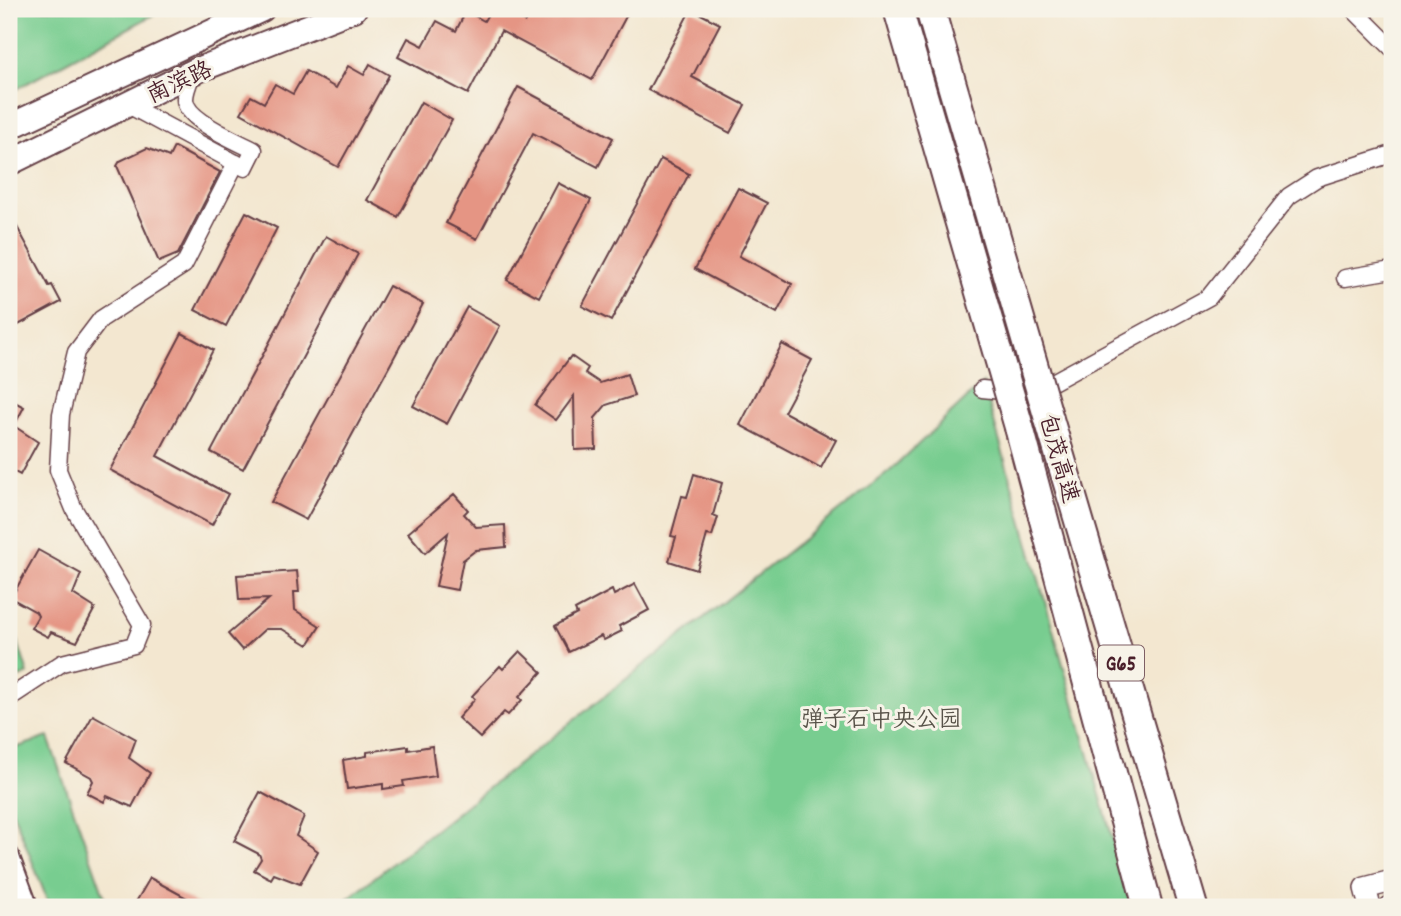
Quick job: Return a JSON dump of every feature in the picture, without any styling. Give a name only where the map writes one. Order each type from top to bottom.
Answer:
[{"type":"highway","name":"包茂高速","points":[[898,9],[1019,427],[1148,907]]},
{"type":"highway","name":"包茂高速","points":[[930,9],[1193,907]]},
{"type":"main road","name":"南滨路","points":[[9,127],[230,21],[262,9]]},
{"type":"main road","name":"南滨路","points":[[9,163],[193,72],[354,9]]},
{"type":"main road","points":[[1370,907],[1365,888],[1392,881]]},
{"type":"street","points":[[1353,9],[1392,48]]},
{"type":"street","points":[[128,105],[245,168],[254,150],[198,120],[186,108],[184,97],[193,72]]},
{"type":"street","points":[[982,389],[1022,393],[1049,384],[1209,297],[1289,196],[1317,178],[1392,154]]},
{"type":"street","points":[[9,698],[62,663],[134,645],[142,625],[74,509],[58,470],[61,414],[76,352],[101,319],[184,265],[236,163]]},
{"type":"street","points":[[1345,278],[1392,270]]},
{"type":"street","points":[[9,856],[28,907]]},
{"type":"green space","points":[[9,9],[164,9],[9,93]]},
{"type":"green space","name":"弹子石中央公园","points":[[983,383],[1132,907],[337,907],[890,471]]},
{"type":"green space","points":[[9,614],[28,674],[9,680]]},
{"type":"green space","points":[[48,737],[108,907],[50,907],[9,802],[9,750]]},
{"type":"building","points":[[491,9],[501,9],[525,22],[532,9],[630,9],[592,80],[501,31],[468,94],[398,57],[408,38],[423,46],[437,21],[456,31],[466,11],[484,21]]},
{"type":"building","points":[[691,9],[720,24],[692,77],[745,105],[730,133],[648,90]]},
{"type":"building","points":[[370,64],[389,75],[338,167],[241,113],[251,96],[264,103],[275,84],[293,94],[306,71],[336,88],[348,66],[364,75]]},
{"type":"building","points":[[518,87],[613,138],[598,167],[533,133],[477,239],[446,223]]},
{"type":"building","points":[[421,102],[452,120],[398,217],[367,200]]},
{"type":"building","points":[[174,147],[220,172],[178,254],[159,262],[117,166],[120,161],[147,148],[169,157]]},
{"type":"building","points":[[661,159],[689,174],[611,321],[582,306]]},
{"type":"building","points":[[558,183],[591,200],[539,297],[507,280]]},
{"type":"building","points":[[738,188],[767,203],[739,256],[792,284],[777,313],[695,269]]},
{"type":"building","points":[[9,212],[49,286],[52,285],[61,302],[9,330]]},
{"type":"building","points":[[246,212],[277,228],[226,326],[195,310]]},
{"type":"building","points":[[326,236],[358,254],[243,469],[211,452]]},
{"type":"building","points":[[389,286],[423,304],[306,520],[271,502]]},
{"type":"building","points":[[467,307],[500,326],[447,424],[413,406]]},
{"type":"building","points":[[182,333],[213,350],[157,456],[228,494],[212,525],[110,470]]},
{"type":"building","points":[[782,344],[812,360],[784,412],[836,440],[821,468],[740,425]]},
{"type":"building","points":[[571,356],[588,368],[585,373],[600,383],[627,374],[634,396],[606,405],[595,418],[596,449],[575,450],[574,396],[556,420],[535,405]]},
{"type":"building","points":[[9,399],[24,407],[14,426],[38,442],[20,475],[9,469]]},
{"type":"building","points":[[694,474],[722,483],[713,515],[718,517],[712,536],[707,535],[697,570],[669,561],[676,537],[671,536],[682,496],[687,497]]},
{"type":"building","points":[[454,494],[468,510],[464,514],[476,527],[505,525],[506,547],[476,550],[463,560],[457,590],[436,586],[448,533],[425,553],[408,533]]},
{"type":"building","points":[[38,550],[81,574],[73,594],[95,608],[77,642],[51,632],[48,637],[31,628],[38,616],[36,612],[11,598]]},
{"type":"building","points":[[297,571],[299,592],[294,592],[295,610],[320,626],[308,645],[282,629],[265,629],[242,650],[228,634],[269,599],[239,600],[237,575]]},
{"type":"building","points":[[635,584],[649,610],[619,626],[622,631],[604,640],[601,636],[569,652],[555,626],[577,614],[575,610],[612,590],[614,595]]},
{"type":"building","points":[[520,651],[542,672],[519,697],[522,700],[508,715],[504,712],[480,738],[458,718],[475,699],[472,696],[500,666],[503,669]]},
{"type":"building","points":[[93,715],[136,739],[129,758],[150,773],[132,807],[107,796],[104,802],[87,793],[93,781],[91,777],[66,763]]},
{"type":"building","points":[[408,746],[408,750],[432,746],[436,776],[403,781],[404,786],[383,789],[383,784],[347,789],[343,760],[367,756],[367,752]]},
{"type":"building","points":[[260,792],[304,816],[296,836],[318,851],[300,884],[274,874],[271,879],[254,870],[261,859],[259,854],[234,841]]},
{"type":"building","points":[[150,878],[203,907],[133,907]]}]
